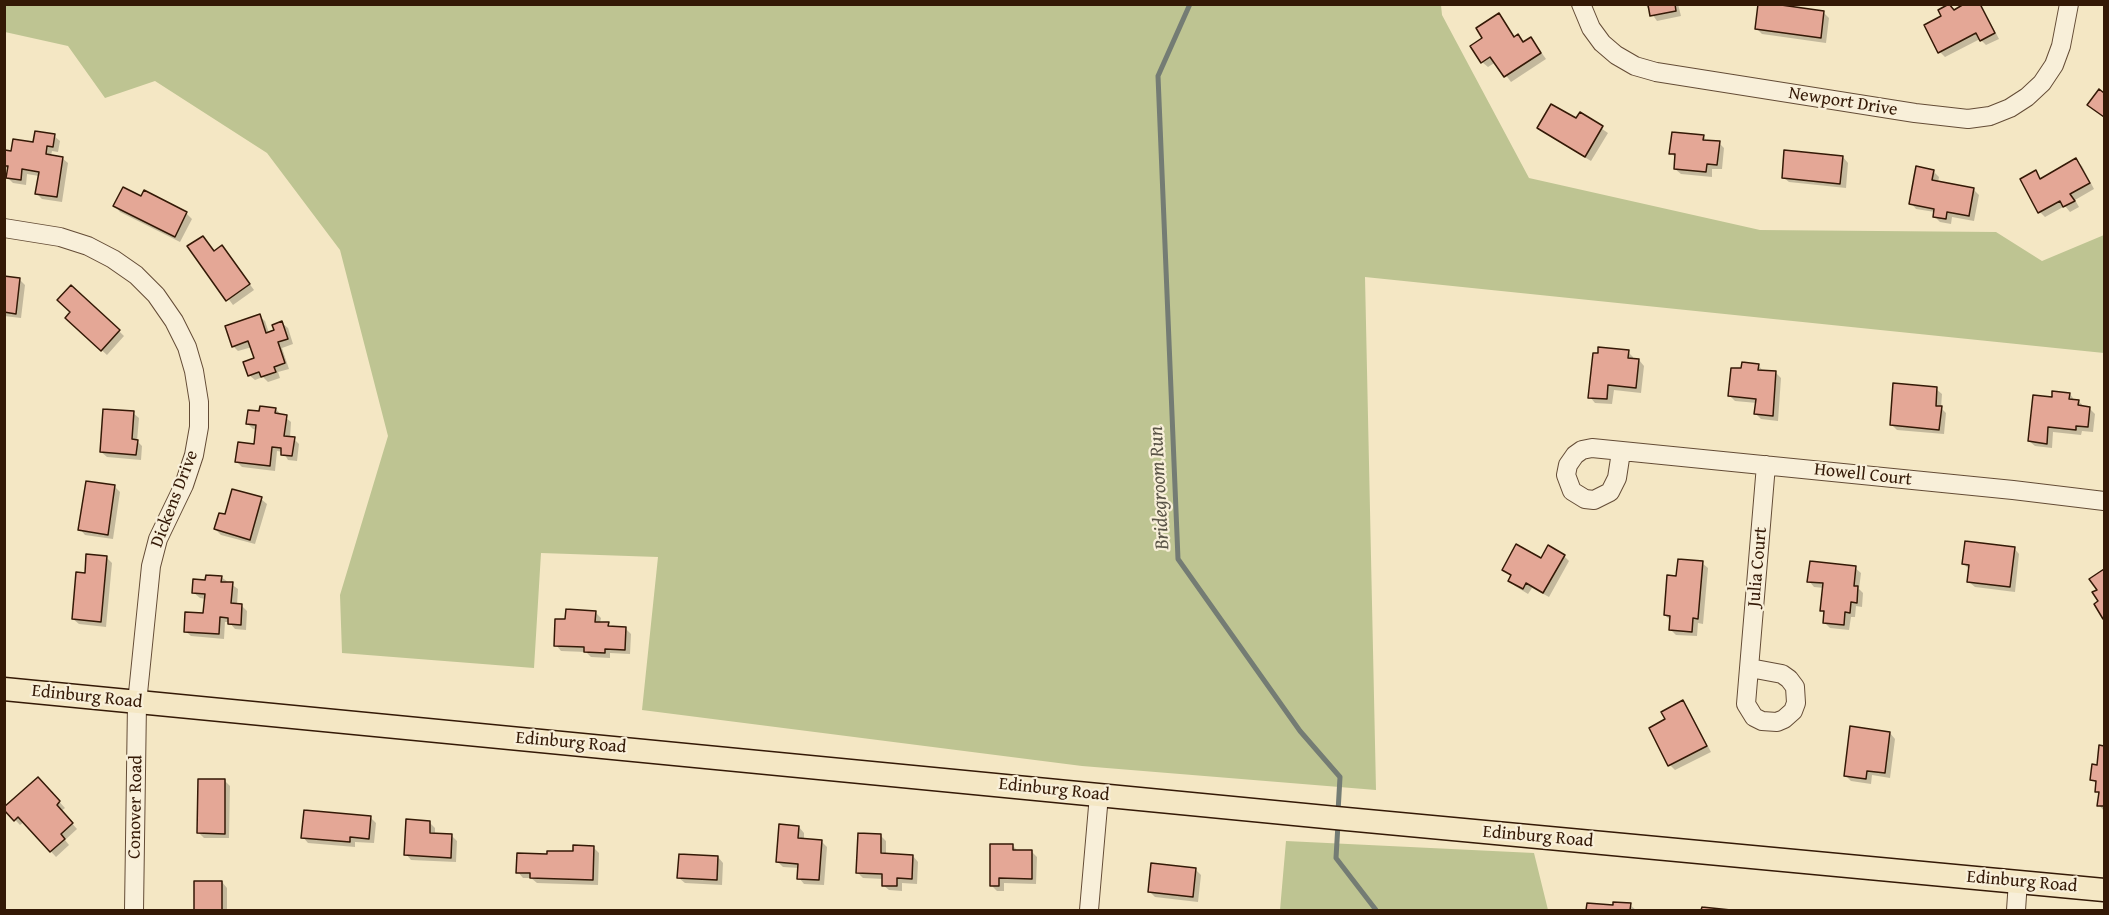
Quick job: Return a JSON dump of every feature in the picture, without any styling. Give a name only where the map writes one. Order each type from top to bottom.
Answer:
[{"type":"main road","name":"Edinburg Road","points":[[4,689],[2104,890]]},
{"type":"street","name":"Newport Drive","points":[[1581,4],[1591,28],[1609,49],[1635,66],[1656,72],[1915,113],[1968,119],[1990,116],[2010,108],[2042,83],[2054,65],[2061,46],[2069,4]]},
{"type":"street","name":"Dickens Drive","points":[[4,228],[60,237],[87,246],[113,259],[136,276],[156,296],[174,321],[187,346],[194,370],[199,402],[199,427],[194,455],[184,485],[158,539],[151,567],[137,703]]},
{"type":"street","name":"Howell Court","points":[[1621,452],[2104,501]]},
{"type":"street","name":"Julia Court","points":[[1750,668],[1766,465]]},
{"type":"street","name":"Conover Road","points":[[134,910],[137,703]]},
{"type":"street","points":[[1089,910],[1099,795]]},
{"type":"street","points":[[2016,910],[2018,881]]},
{"type":"green space","points":[[5,4],[1441,5],[1442,15],[1529,178],[1760,230],[1996,232],[2042,261],[2104,235],[2104,353],[1365,277],[1376,790],[1082,766],[642,710],[658,557],[541,553],[534,668],[342,653],[340,595],[388,436],[340,250],[267,153],[155,81],[105,98],[68,46],[5,32]]},
{"type":"green space","points":[[1286,841],[1534,853],[1548,910],[1280,910]]},
{"type":"building","points":[[1643,4],[1675,4],[1676,11],[1650,16],[1648,5]]},
{"type":"building","points":[[1758,4],[1824,11],[1821,38],[1755,29]]},
{"type":"building","points":[[1949,4],[1954,10],[1964,4],[1980,4],[1995,33],[1980,41],[1976,33],[1938,53],[1924,25],[1941,16],[1938,10]]},
{"type":"building","points":[[1499,13],[1514,37],[1518,34],[1523,42],[1531,37],[1541,53],[1504,77],[1490,57],[1481,63],[1470,46],[1482,38],[1476,28]]},
{"type":"building","points":[[2099,89],[2104,93],[2104,117],[2087,105]]},
{"type":"building","points":[[1551,104],[1576,118],[1580,112],[1603,126],[1585,157],[1537,128]]},
{"type":"building","points":[[35,131],[55,134],[53,147],[47,146],[46,154],[63,157],[57,197],[35,194],[39,172],[22,169],[21,180],[6,178],[8,166],[4,166],[5,150],[11,151],[13,139],[33,142]]},
{"type":"building","points":[[1672,132],[1704,135],[1703,140],[1720,141],[1717,165],[1707,164],[1706,172],[1674,169],[1675,154],[1669,154]]},
{"type":"building","points":[[1784,150],[1843,156],[1840,184],[1782,178]]},
{"type":"building","points":[[2076,158],[2090,183],[2070,194],[2075,201],[2063,207],[2060,201],[2038,213],[2020,179],[2036,170],[2040,179]]},
{"type":"building","points":[[1916,166],[1934,170],[1932,180],[1974,188],[1969,216],[1947,212],[1946,219],[1933,217],[1934,209],[1909,204]]},
{"type":"building","points":[[123,187],[141,196],[144,190],[187,212],[175,237],[113,206]]},
{"type":"building","points":[[203,236],[214,251],[222,245],[250,284],[226,301],[187,246]]},
{"type":"building","points":[[4,276],[20,278],[16,314],[4,312]]},
{"type":"building","points":[[71,285],[120,330],[101,351],[65,318],[70,312],[57,300]]},
{"type":"building","points":[[260,314],[266,333],[274,330],[272,325],[282,321],[288,339],[278,342],[285,363],[274,367],[276,372],[261,377],[259,372],[248,376],[243,362],[254,358],[248,341],[232,347],[225,326]]},
{"type":"building","points":[[1598,347],[1629,350],[1628,358],[1639,359],[1636,388],[1608,385],[1607,399],[1588,398],[1593,353],[1598,353]]},
{"type":"building","points":[[1742,362],[1759,364],[1758,370],[1776,371],[1773,416],[1754,414],[1756,399],[1728,396],[1731,368],[1741,368]]},
{"type":"building","points":[[1893,383],[1937,387],[1936,406],[1942,406],[1939,430],[1890,425]]},
{"type":"building","points":[[2052,391],[2070,393],[2069,399],[2079,400],[2078,405],[2090,407],[2088,427],[2076,426],[2076,430],[2048,427],[2047,444],[2028,441],[2033,395],[2052,397]]},
{"type":"building","points":[[260,406],[276,408],[275,413],[287,415],[284,436],[295,437],[292,456],[281,455],[281,448],[272,447],[270,466],[235,462],[238,442],[254,444],[256,425],[246,424],[248,410],[259,411]]},
{"type":"building","points":[[103,409],[134,411],[132,439],[138,440],[136,455],[100,452]]},
{"type":"building","points":[[86,481],[115,485],[108,535],[78,530]]},
{"type":"building","points":[[232,489],[262,497],[250,540],[214,529],[219,513],[225,514]]},
{"type":"building","points":[[1965,541],[2015,547],[2010,587],[1967,582],[1969,565],[1962,564]]},
{"type":"building","points":[[1516,544],[1541,558],[1548,545],[1565,555],[1543,593],[1526,583],[1523,589],[1508,581],[1511,575],[1502,570]]},
{"type":"building","points":[[86,554],[107,556],[101,622],[72,619],[76,572],[85,573]]},
{"type":"building","points":[[1678,559],[1703,561],[1698,619],[1693,618],[1692,632],[1669,630],[1670,616],[1664,615],[1667,575],[1676,576]]},
{"type":"building","points":[[1810,561],[1856,566],[1854,586],[1858,586],[1857,603],[1851,602],[1850,613],[1845,612],[1844,625],[1823,623],[1824,611],[1820,611],[1823,583],[1807,582]]},
{"type":"building","points":[[2104,569],[2103,619],[2094,604],[2098,601],[2092,592],[2097,590],[2089,579]]},
{"type":"building","points":[[206,575],[222,576],[221,582],[233,582],[231,603],[242,604],[241,625],[228,624],[228,618],[220,617],[219,634],[184,632],[185,612],[203,613],[205,594],[192,593],[193,579],[205,580]]},
{"type":"building","points":[[566,609],[596,611],[595,622],[609,622],[608,626],[626,627],[625,650],[605,649],[605,653],[584,652],[584,647],[554,646],[555,619],[565,619]]},
{"type":"building","points":[[1683,700],[1707,746],[1668,766],[1649,728],[1665,719],[1661,712]]},
{"type":"building","points":[[1850,726],[1890,732],[1885,773],[1867,771],[1866,779],[1844,776]]},
{"type":"building","points":[[2099,745],[2104,746],[2104,806],[2097,806],[2099,792],[2095,792],[2096,781],[2090,780],[2092,764],[2097,765]]},
{"type":"building","points":[[38,777],[60,801],[57,805],[73,823],[61,834],[65,839],[50,852],[18,817],[14,821],[4,810],[4,807]]},
{"type":"building","points":[[198,779],[225,779],[225,834],[197,833]]},
{"type":"building","points":[[304,810],[371,816],[369,839],[350,837],[350,842],[301,838]]},
{"type":"building","points":[[406,819],[430,821],[430,833],[452,834],[451,858],[404,855]]},
{"type":"building","points":[[779,824],[799,826],[798,838],[822,840],[819,880],[797,879],[798,864],[776,862]]},
{"type":"building","points":[[858,833],[881,834],[881,853],[913,855],[912,879],[897,878],[897,886],[882,886],[882,874],[856,873]]},
{"type":"building","points":[[990,844],[1013,844],[1013,850],[1032,850],[1032,879],[999,878],[999,886],[990,886]]},
{"type":"building","points":[[573,845],[594,846],[593,880],[530,878],[530,873],[516,873],[517,853],[547,854],[547,851],[573,851]]},
{"type":"building","points":[[679,854],[718,856],[717,880],[677,878]]},
{"type":"building","points":[[1151,863],[1196,868],[1193,897],[1148,892]]},
{"type":"building","points":[[194,881],[222,881],[222,910],[194,910]]},
{"type":"building","points":[[1613,902],[1631,903],[1630,910],[1586,910],[1587,903],[1613,905]]},
{"type":"building","points":[[1702,907],[1731,910],[1701,910]]},
{"type":"waterway","name":"Bridegroom Run","points":[[1190,4],[1158,76],[1178,559],[1300,731],[1340,777],[1338,812]]},
{"type":"waterway","name":"Bridegroom Run","points":[[1338,824],[1336,858],[1376,910]]}]
